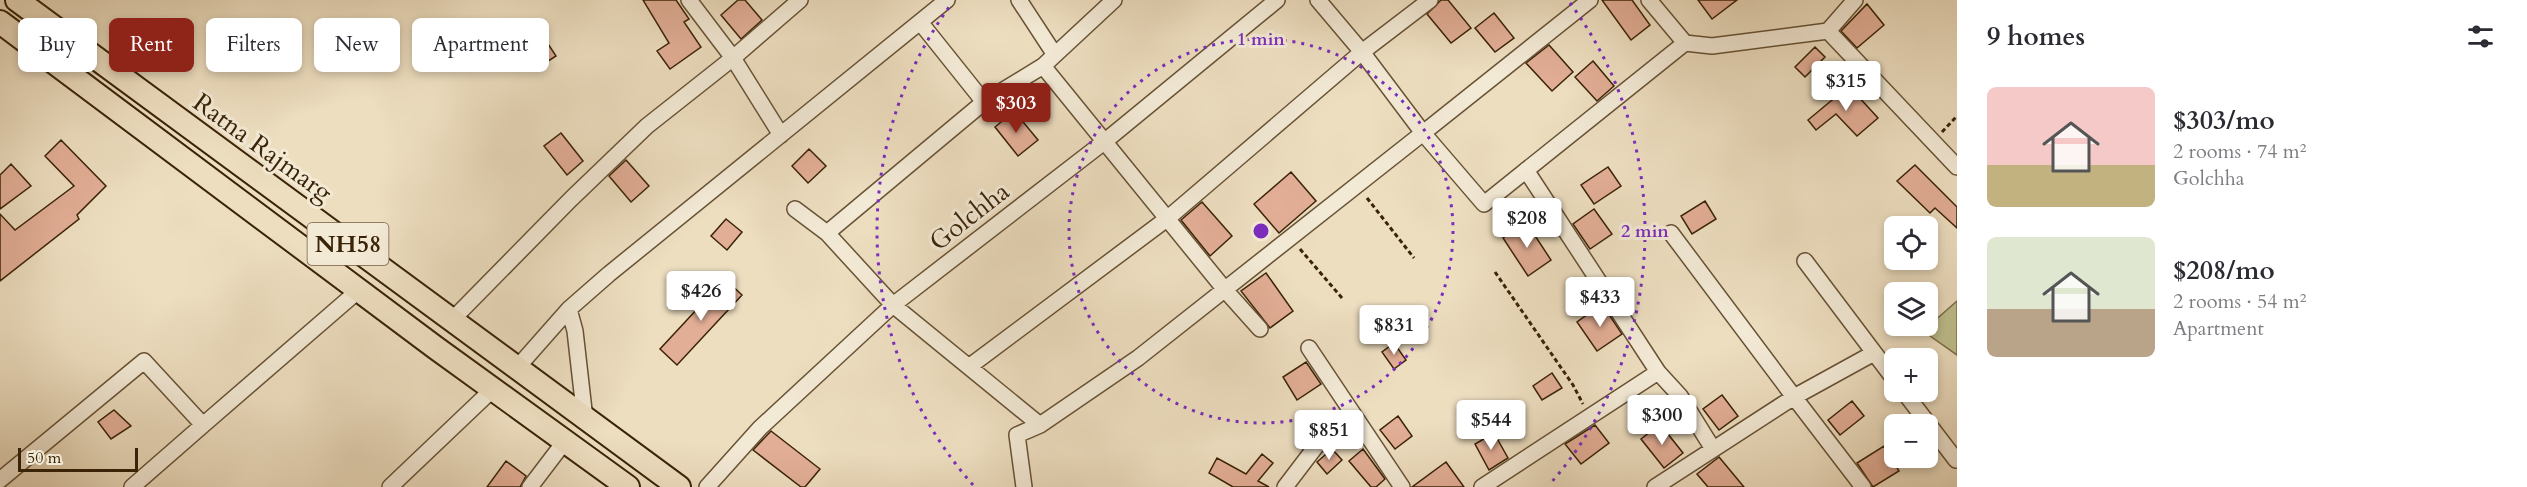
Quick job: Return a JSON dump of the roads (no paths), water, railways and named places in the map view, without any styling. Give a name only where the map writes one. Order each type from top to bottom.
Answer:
[{"type":"highway","name":"Ratna Rajmarg","points":[[17,0],[679,487]]},
{"type":"highway","name":"NH58","points":[[0,21],[359,290],[628,487]]},
{"type":"street","points":[[689,0],[733,58],[781,135]]},
{"type":"street","points":[[452,321],[571,199],[647,126],[733,58],[800,0]]},
{"type":"street","points":[[516,369],[569,309],[947,0]]},
{"type":"street","points":[[1019,0],[1055,55]]},
{"type":"street","points":[[827,233],[984,102],[1043,66],[1114,0]]},
{"type":"street","name":"Golchha","points":[[706,487],[760,428],[893,305],[1104,142],[1277,0]]},
{"type":"street","points":[[1318,0],[1362,52],[1423,133],[1485,204],[1685,43]]},
{"type":"street","points":[[970,366],[1168,218],[1362,52],[1430,0]]},
{"type":"street","points":[[1024,487],[1017,435],[1040,425],[1138,358],[1226,291],[1289,237],[1590,0]]},
{"type":"street","points":[[1649,0],[1685,43],[1712,46],[1828,31],[1855,0]]},
{"type":"street","points":[[920,22],[984,102]]},
{"type":"street","points":[[1828,31],[1957,167]]},
{"type":"street","points":[[1043,66],[1226,291],[1260,329]]},
{"type":"street","points":[[1526,170],[1658,372],[1680,396],[1713,449]]},
{"type":"street","points":[[795,209],[827,233],[893,305],[1040,425]]},
{"type":"street","points":[[1671,233],[1863,487]]},
{"type":"street","points":[[1805,261],[1884,366]]},
{"type":"street","points":[[132,487],[359,290]]},
{"type":"street","points":[[569,309],[576,331],[585,419]]},
{"type":"street","points":[[1309,348],[1402,487]]},
{"type":"street","points":[[1655,487],[1794,397],[1874,353]]},
{"type":"street","points":[[0,480],[144,361],[203,425]]},
{"type":"street","points":[[1482,487],[1658,372]]},
{"type":"street","points":[[390,487],[493,389]]},
{"type":"street","points":[[1912,402],[1956,460]]},
{"type":"street","points":[[1285,487],[1317,446],[1356,418]]},
{"type":"street","points":[[530,487],[565,441]]}]
